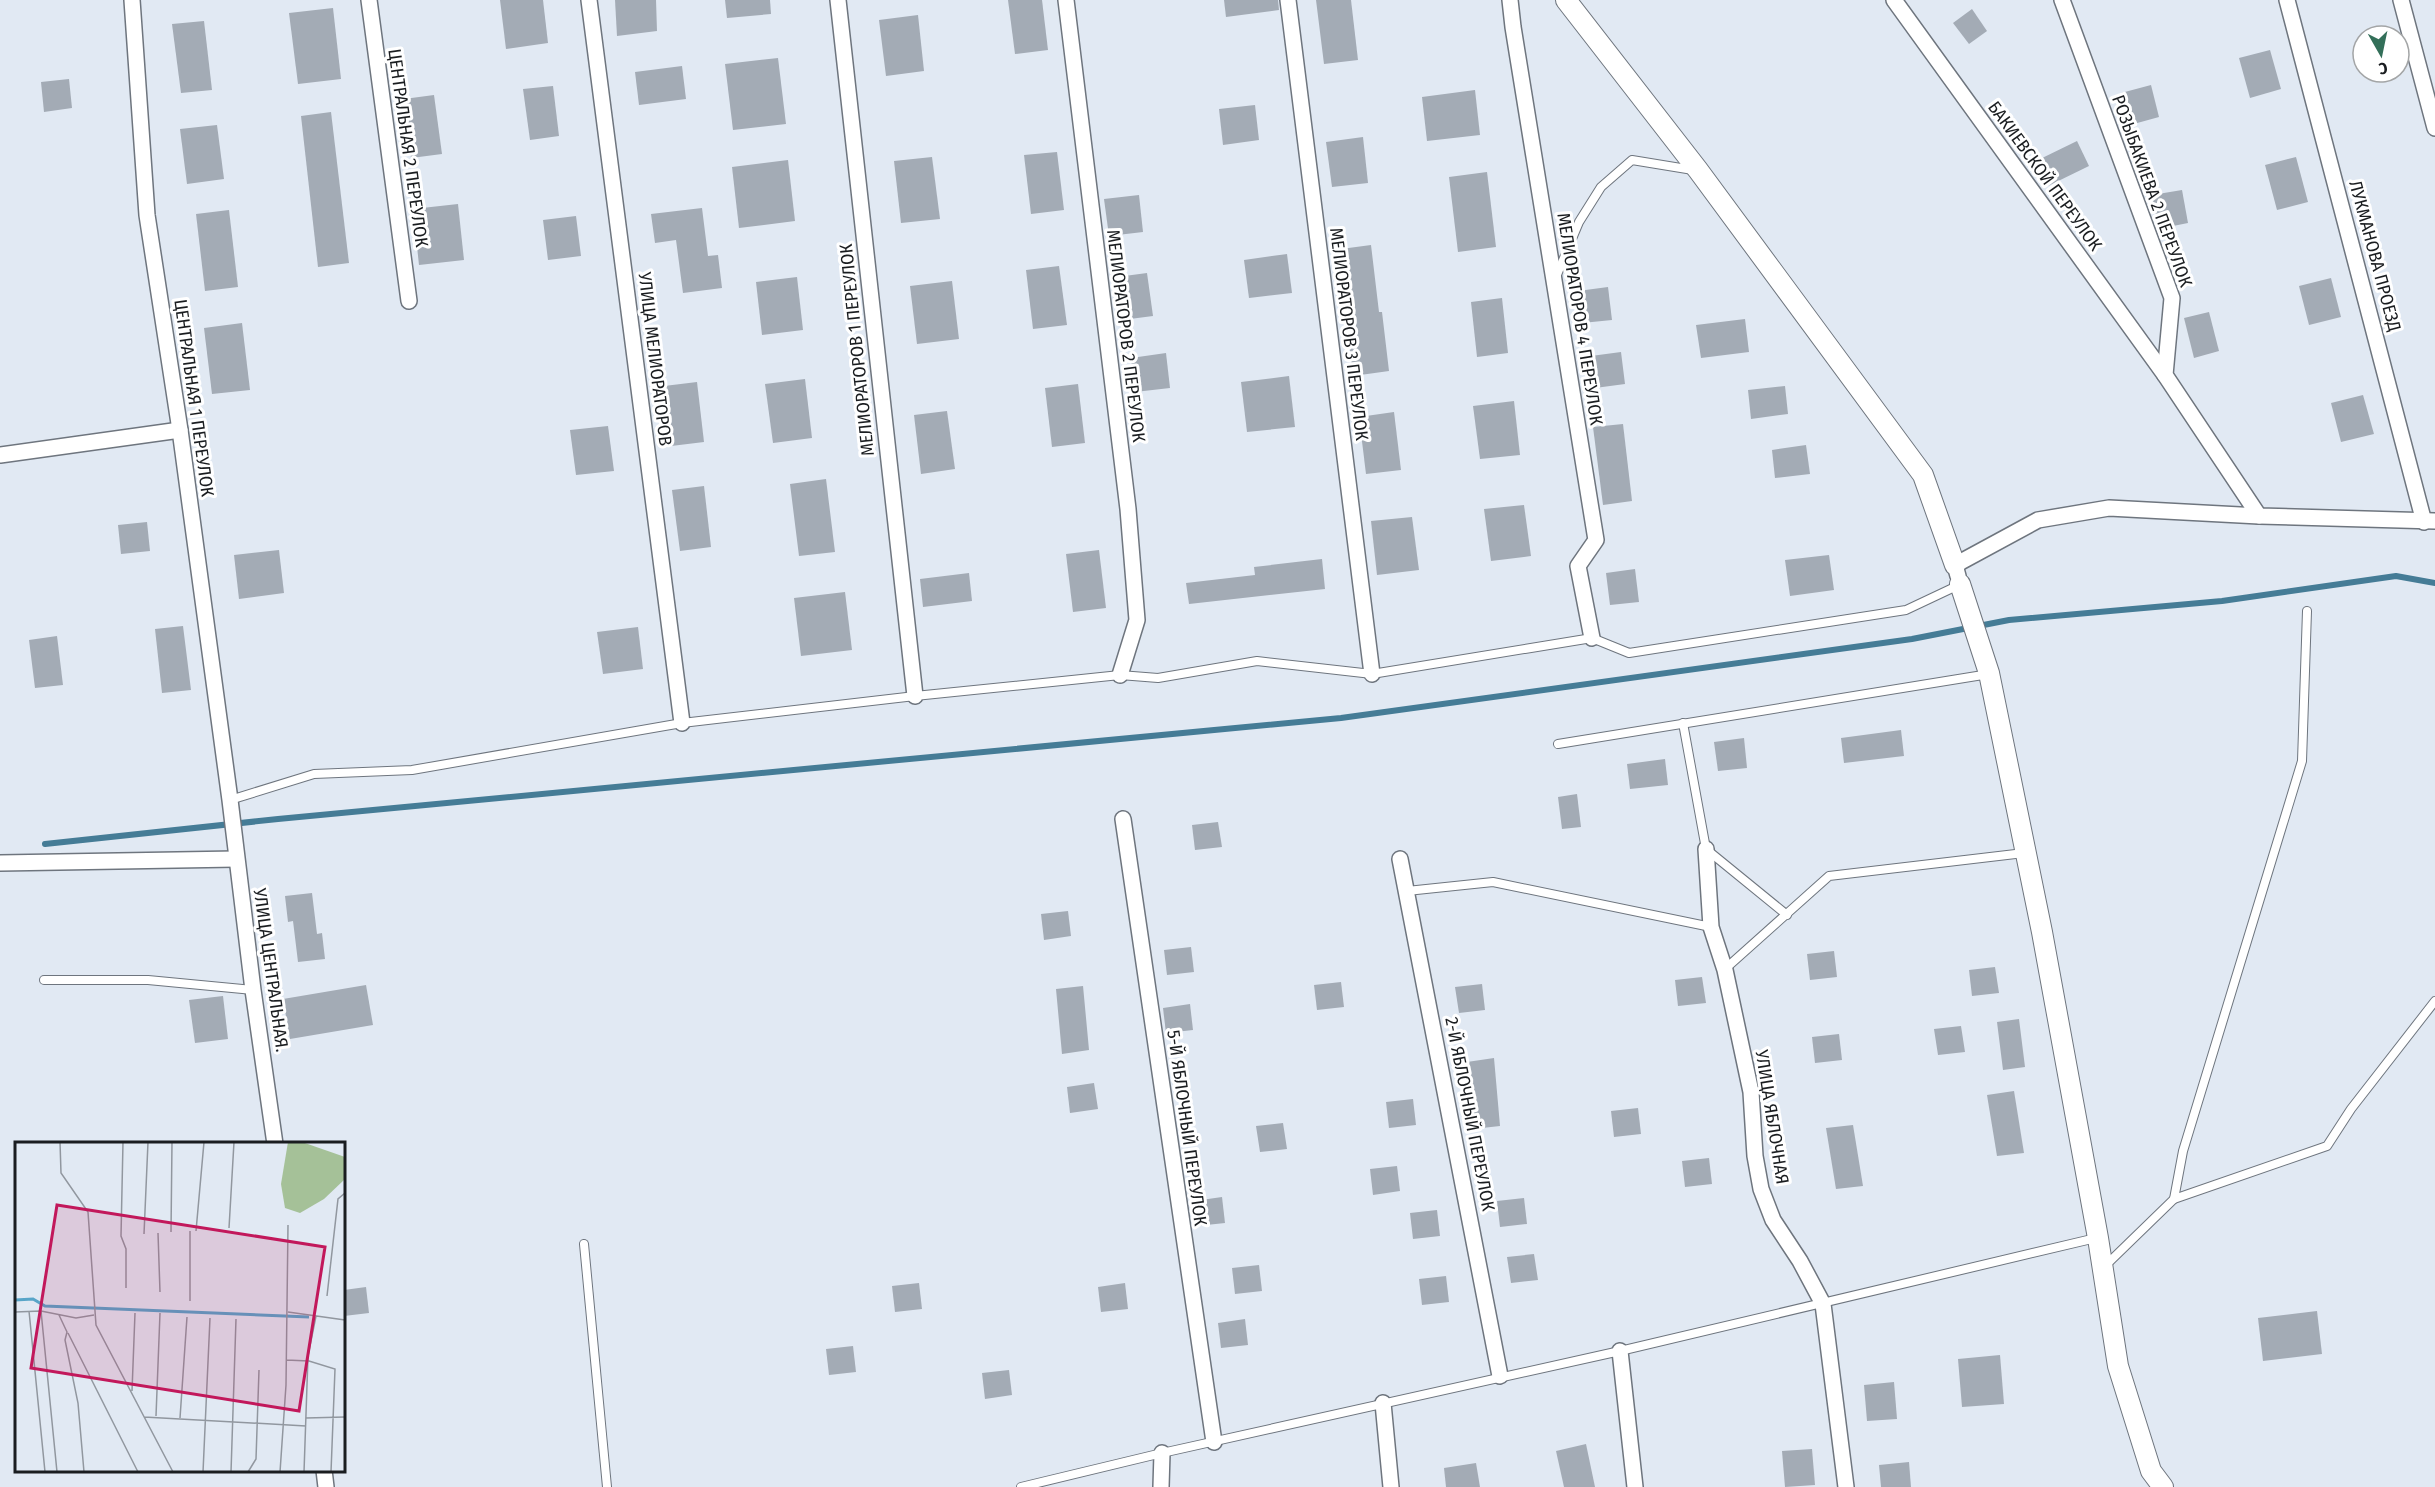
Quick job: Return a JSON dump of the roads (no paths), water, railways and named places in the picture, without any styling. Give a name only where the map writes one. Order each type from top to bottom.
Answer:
[{"type":"street","name":"ЦЕНТРАЛЬНАЯ 1 ПЕРЕУЛОК","points":[[132,0],[147,215],[180,430],[230,800]]},
{"type":"street","name":"ЦЕНТРАЛЬНАЯ 2 ПЕРЕУЛОК","points":[[369,0],[410,301]]},
{"type":"street","name":"УЛИЦА МЕЛИОРАТОРОВ","points":[[589,0],[682,723]]},
{"type":"street","name":"МЕЛИОРАТОРОВ 1 ПЕРЕУЛОК","points":[[838,0],[915,696]]},
{"type":"street","name":"МЕЛИОРАТОРОВ 2 ПЕРЕУЛОК","points":[[1066,0],[1131,542],[1137,620],[1120,675]]},
{"type":"street","name":"МЕЛИОРАТОРОВ 3 ПЕРЕУЛОК","points":[[1288,0],[1372,674]]},
{"type":"street","name":"МЕЛИОРАТОРОВ 4 ПЕРЕУЛОК","points":[[1510,0],[1596,540],[1578,566],[1592,638]]},
{"type":"street","points":[[1566,0],[1698,170],[1923,475],[1955,565],[1989,674],[2026,853],[2098,1238],[2118,1366],[2151,1471],[2163,1487]]},
{"type":"street","name":"БАКИЕВСКОЙ ПЕРЕУЛОК","points":[[1894,0],[2165,375]]},
{"type":"street","name":"РОЗЫБАКИЕВА 2 ПЕРЕУЛОК","points":[[2062,0],[2172,298],[2165,375]]},
{"type":"street","name":"ЛУКМАНОВА ПРОЕЗД","points":[[2287,0],[2430,521]]},
{"type":"street","points":[[2401,0],[2435,128]]},
{"type":"street","points":[[2165,375],[2259,516]]},
{"type":"street","points":[[0,455],[180,430]]},
{"type":"street","points":[[1955,565],[2038,520],[2109,507],[2259,516],[2430,521]]},
{"type":"street","name":"УЛИЦА ЦЕНТРАЛЬНАЯ.","points":[[230,800],[253,990],[275,1142]]},
{"type":"street","name":"5-Й ЯБЛОЧНЫЙ ПЕРЕУЛОК","points":[[1123,819],[1214,1442]]},
{"type":"street","name":"УЛИЦА ЯБЛОЧНАЯ","points":[[1706,849],[1711,927],[1725,970],[1751,1092],[1755,1156],[1761,1188],[1773,1220],[1800,1261],[1823,1304],[1846,1487]]},
{"type":"street","points":[[0,863],[236,859]]},
{"type":"street","name":"2-Й ЯБЛОЧНЫЙ ПЕРЕУЛОК","points":[[1400,859],[1500,1376]]},
{"type":"street","points":[[1620,1351],[1635,1487]]},
{"type":"street","points":[[1383,1403],[1391,1487]]},
{"type":"street","points":[[1161,1453],[1161,1487]]},
{"type":"street","points":[[324,1472],[326,1487]]},
{"type":"lane","points":[[1554,281],[1579,222],[1601,187],[1632,160],[1698,170]]},
{"type":"lane","points":[[230,800],[314,774],[412,770],[682,723],[915,696],[1120,675],[1158,678],[1257,662],[1372,674],[1592,638],[1629,652],[1906,610],[1960,584]]},
{"type":"lane","points":[[2174,1199],[2183,1151],[2301,761],[2307,611]]},
{"type":"lane","points":[[1558,744],[1989,674]]},
{"type":"lane","points":[[1683,723],[1706,849],[1786,915]]},
{"type":"lane","points":[[1725,970],[1829,876],[2026,853]]},
{"type":"lane","points":[[1407,891],[1493,882],[1711,927]]},
{"type":"lane","points":[[44,980],[148,980],[253,990]]},
{"type":"lane","points":[[2103,1268],[2174,1199],[2327,1146],[2350,1109],[2435,1001]]},
{"type":"lane","points":[[1021,1487],[1500,1376],[1620,1351],[2098,1238]]},
{"type":"lane","points":[[584,1244],[607,1487]]},
{"type":"waterway","points":[[45,844],[278,819],[1341,718],[1912,639],[2009,620],[2222,601],[2396,576],[2435,583]]}]
